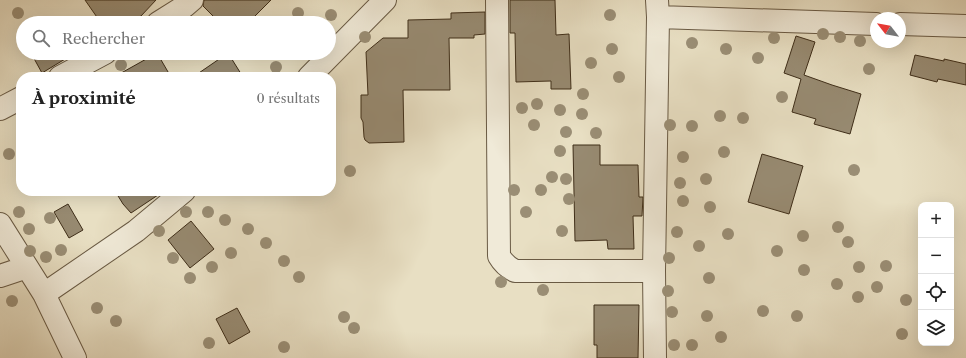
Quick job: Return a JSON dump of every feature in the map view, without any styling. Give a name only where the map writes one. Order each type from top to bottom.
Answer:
[{"type":"street","points":[[169,16],[192,0]]},
{"type":"street","points":[[336,50],[385,0]]},
{"type":"street","points":[[497,0],[499,256],[503,263],[515,271],[654,271]]},
{"type":"street","points":[[655,358],[654,271],[658,9],[870,24]]},
{"type":"street","points":[[906,24],[966,26]]},
{"type":"street","points":[[69,72],[92,60]]},
{"type":"street","points":[[314,72],[326,60]]},
{"type":"street","points":[[0,109],[16,101]]},
{"type":"street","points":[[44,294],[136,231],[178,196]]},
{"type":"street","points":[[0,224],[44,294],[75,358]]},
{"type":"street","points":[[0,276],[27,267]]},
{"type":"building","points":[[85,0],[156,0],[141,16],[96,16]]},
{"type":"building","points":[[204,0],[271,0],[255,16],[213,16],[203,6]]},
{"type":"building","points":[[510,0],[555,0],[556,35],[569,34],[571,89],[551,89],[551,81],[516,82],[515,33],[510,33]]},
{"type":"building","points":[[485,12],[485,34],[474,35],[474,38],[449,38],[450,90],[403,90],[404,142],[369,143],[365,140],[363,122],[361,118],[361,95],[368,95],[366,52],[383,38],[408,38],[408,20],[451,19],[451,13]]},
{"type":"building","points":[[796,36],[815,42],[804,75],[861,94],[850,134],[814,124],[816,119],[792,112],[801,79],[784,73]]},
{"type":"building","points":[[915,55],[966,64],[966,85],[938,79],[937,82],[910,75]]},
{"type":"building","points":[[35,60],[63,60],[44,72],[41,72]]},
{"type":"building","points":[[144,60],[161,60],[168,72],[123,72]]},
{"type":"building","points":[[218,60],[232,60],[240,72],[200,72]]},
{"type":"building","points":[[573,145],[600,145],[600,165],[638,165],[639,197],[643,197],[642,216],[633,216],[634,249],[608,249],[607,240],[575,241]]},
{"type":"building","points":[[762,154],[803,166],[789,214],[748,202]]},
{"type":"building","points":[[118,196],[156,196],[131,213]]},
{"type":"building","points":[[68,204],[83,230],[69,238],[54,212]]},
{"type":"building","points":[[191,221],[214,249],[190,268],[168,240]]},
{"type":"building","points":[[594,305],[639,305],[638,358],[597,358],[597,345],[594,345]]},
{"type":"building","points":[[237,308],[250,332],[229,344],[216,319]]}]
